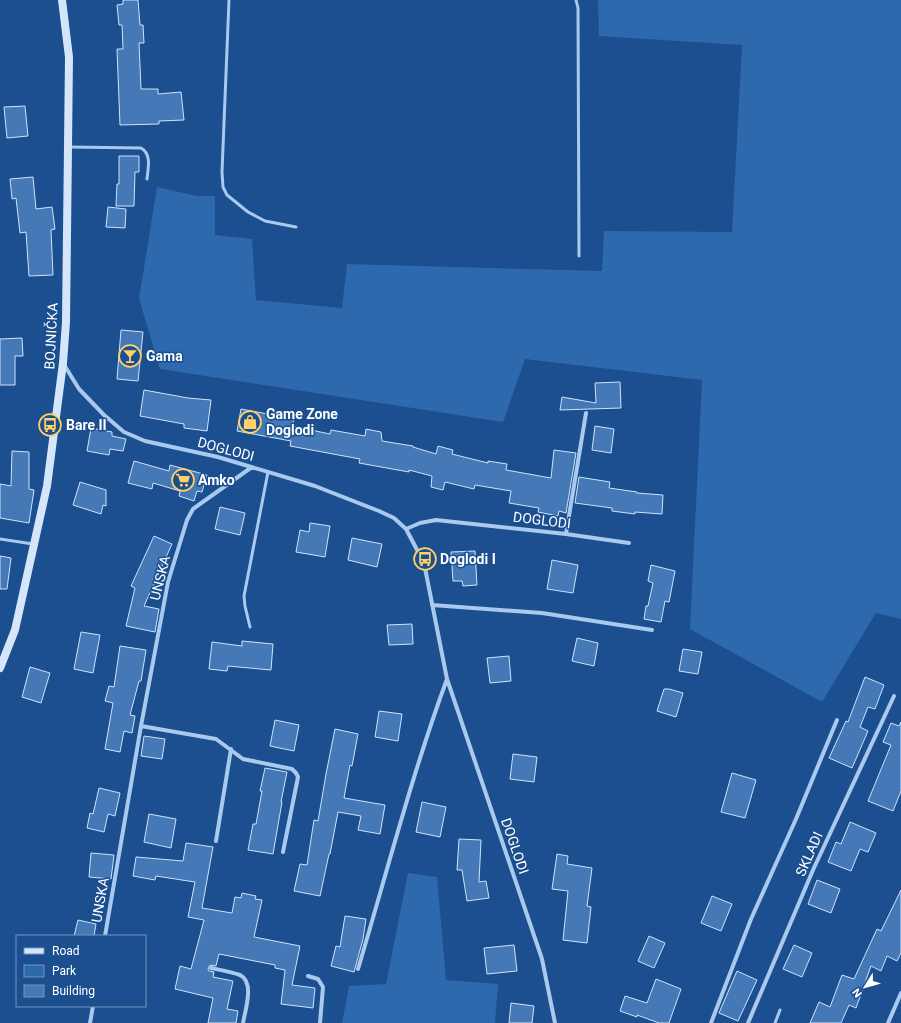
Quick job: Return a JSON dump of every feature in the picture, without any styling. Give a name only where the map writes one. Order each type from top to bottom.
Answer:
[{"type":"main road","name":"BOJNIČKA","points":[[0,668],[15,630],[47,486],[63,362],[66,322],[69,57],[62,0]]},
{"type":"street","name":"DOGLODI","points":[[63,362],[79,388],[104,415],[124,432],[145,441],[218,457],[315,486],[394,518],[406,529],[424,563],[447,678],[542,960],[555,1023]]},
{"type":"street","points":[[566,534],[586,413]]},
{"type":"street","name":"UNSKA","points":[[105,935],[141,726],[168,582],[187,520],[193,509],[252,466]]},
{"type":"street","name":"DOGLODI","points":[[406,529],[420,523],[436,520],[566,534],[629,543]]},
{"type":"street","points":[[432,605],[542,613],[652,630]]},
{"type":"street","points":[[358,968],[434,713],[447,678]]},
{"type":"street","name":"SKLADI","points":[[748,1023],[813,870],[894,696]]},
{"type":"street","name":"SKLADI","points":[[712,1023],[751,919],[796,819],[837,720]]},
{"type":"street","points":[[141,726],[216,739],[243,759],[292,769],[298,777],[283,852]]},
{"type":"street","points":[[216,840],[230,749]]},
{"type":"street","points":[[211,968],[241,976],[246,982],[248,989],[243,1023]]},
{"type":"street","points":[[308,976],[318,979],[323,987],[320,1023]]},
{"type":"street","points":[[888,1023],[901,993]]},
{"type":"street","points":[[90,1023],[93,1007]]},
{"type":"lane","points":[[229,0],[222,172],[223,187],[227,195],[256,217],[265,221],[296,227]]},
{"type":"lane","points":[[576,0],[578,8],[579,256]]},
{"type":"lane","points":[[68,147],[141,148],[145,150],[149,157],[147,179]]},
{"type":"lane","points":[[250,627],[244,596],[268,472]]},
{"type":"lane","points":[[0,539],[34,544]]},
{"type":"lane","points":[[775,1023],[780,1010]]},
{"type":"green space","points":[[598,0],[901,0],[901,619],[876,613],[822,702],[690,629],[702,380],[525,359],[503,422],[160,369],[139,299],[157,187],[197,196],[215,196],[215,235],[252,239],[256,300],[342,308],[347,264],[602,271],[604,231],[732,232],[742,45],[599,36]]},
{"type":"green space","points":[[408,873],[437,877],[446,980],[498,984],[495,1023],[342,1023],[349,986],[386,984]]},
{"type":"building","points":[[123,0],[138,0],[140,25],[143,25],[144,43],[139,43],[141,89],[158,89],[158,94],[181,92],[184,120],[159,121],[159,124],[120,125],[117,49],[123,49],[122,25],[119,25],[117,5],[123,4]]},
{"type":"building","points":[[25,106],[28,136],[7,138],[4,107]]},
{"type":"building","points":[[119,156],[139,156],[139,172],[135,172],[134,206],[116,206],[117,184],[119,184]]},
{"type":"building","points":[[33,177],[36,209],[52,207],[55,229],[51,230],[53,275],[29,276],[26,232],[20,233],[16,198],[12,199],[10,179]]},
{"type":"building","points":[[108,207],[126,209],[125,228],[106,227]]},
{"type":"building","name":"Gama","points":[[121,330],[143,332],[138,381],[117,379]]},
{"type":"building","points":[[22,338],[23,356],[15,356],[15,385],[0,385],[0,339]]},
{"type":"building","points":[[620,382],[621,408],[560,410],[562,397],[596,403],[595,383]]},
{"type":"building","points":[[144,390],[188,398],[211,400],[207,431],[184,428],[184,424],[140,416]]},
{"type":"building","points":[[241,409],[294,419],[292,426],[330,434],[331,430],[365,436],[366,429],[381,432],[382,441],[413,446],[436,454],[438,446],[453,450],[452,454],[488,463],[488,461],[507,464],[506,470],[551,478],[554,450],[576,453],[566,513],[559,511],[558,516],[538,512],[539,508],[509,503],[511,491],[475,485],[474,489],[445,482],[443,490],[431,487],[432,476],[409,470],[409,472],[359,463],[360,459],[290,446],[291,441],[237,431]]},
{"type":"building","points":[[595,426],[614,429],[611,453],[592,450]]},
{"type":"building","points":[[91,428],[112,432],[112,436],[126,439],[123,451],[110,449],[109,455],[87,451]]},
{"type":"building","points":[[12,451],[29,452],[29,489],[34,490],[29,523],[0,518],[0,484],[11,486]]},
{"type":"building","points":[[134,461],[169,471],[170,465],[207,475],[202,492],[197,491],[194,501],[179,496],[180,491],[153,483],[152,489],[128,483]]},
{"type":"building","points":[[579,477],[610,482],[609,488],[637,493],[663,495],[662,514],[635,512],[635,514],[612,511],[612,508],[575,503]]},
{"type":"building","points":[[80,482],[106,490],[106,506],[103,505],[101,514],[73,505]]},
{"type":"building","points":[[220,507],[245,513],[240,535],[215,529]]},
{"type":"building","points":[[310,523],[330,526],[325,557],[296,552],[300,530],[309,532]]},
{"type":"building","points":[[154,536],[172,544],[144,606],[159,609],[155,632],[126,626],[135,588],[131,586]]},
{"type":"building","points":[[352,538],[382,544],[377,567],[348,560]]},
{"type":"building","points":[[475,551],[477,585],[463,586],[462,581],[453,581],[451,552]]},
{"type":"building","points":[[0,556],[11,558],[7,589],[0,589]]},
{"type":"building","points":[[552,560],[578,565],[573,593],[547,589]]},
{"type":"building","points":[[651,565],[675,571],[669,602],[665,601],[661,622],[644,619],[646,606],[648,606],[653,583],[648,581]]},
{"type":"building","points":[[412,624],[413,644],[389,645],[387,625]]},
{"type":"building","points":[[81,632],[100,635],[93,673],[74,669]]},
{"type":"building","points":[[577,638],[598,643],[594,666],[572,661]]},
{"type":"building","points":[[242,641],[273,644],[271,670],[228,666],[227,671],[209,669],[212,642],[242,646]]},
{"type":"building","points":[[120,646],[146,650],[141,681],[139,681],[130,715],[135,716],[132,733],[124,731],[120,752],[105,749],[113,703],[105,701],[109,686],[114,687]]},
{"type":"building","points":[[683,649],[702,652],[698,674],[679,671]]},
{"type":"building","points":[[509,656],[511,681],[490,683],[487,658]]},
{"type":"building","points":[[30,667],[50,673],[41,703],[22,697]]},
{"type":"building","points":[[865,677],[884,685],[875,709],[868,707],[860,727],[868,731],[852,768],[829,758],[846,721],[848,722]]},
{"type":"building","points":[[664,689],[683,693],[676,717],[657,711]]},
{"type":"building","points":[[379,711],[402,714],[398,741],[375,737]]},
{"type":"building","points":[[275,720],[299,725],[294,751],[270,746]]},
{"type":"building","points":[[901,722],[901,791],[893,811],[868,801],[891,745],[883,742],[891,723],[899,726]]},
{"type":"building","points":[[335,729],[358,734],[344,798],[385,805],[380,834],[358,830],[361,816],[338,812],[320,896],[294,891],[300,864],[307,865],[314,820],[318,821]]},
{"type":"building","points":[[144,736],[165,739],[162,759],[141,756]]},
{"type":"building","points":[[513,754],[537,757],[534,782],[510,779]]},
{"type":"building","points":[[265,768],[287,772],[273,854],[248,850],[253,824],[256,824],[262,791],[260,791]]},
{"type":"building","points":[[732,773],[756,780],[745,818],[721,812]]},
{"type":"building","points":[[99,788],[120,793],[115,816],[108,814],[104,832],[87,828],[90,813],[93,814]]},
{"type":"building","points":[[422,802],[446,807],[440,837],[416,832]]},
{"type":"building","points":[[149,814],[176,819],[171,848],[144,842]]},
{"type":"building","points":[[850,822],[876,833],[868,852],[860,849],[851,871],[828,862],[836,842],[841,844]]},
{"type":"building","points":[[459,839],[481,840],[479,882],[486,881],[489,898],[467,901],[462,870],[457,870]]},
{"type":"building","points":[[186,843],[213,847],[202,908],[232,913],[235,897],[241,898],[242,893],[256,896],[255,899],[262,900],[254,937],[300,946],[292,985],[315,988],[313,1008],[281,1004],[285,970],[275,968],[275,965],[219,954],[216,966],[210,965],[208,969],[209,971],[214,972],[213,977],[233,981],[227,1009],[238,1011],[236,1023],[208,1023],[213,998],[175,989],[180,966],[191,969],[204,920],[188,917],[195,882],[156,876],[155,880],[133,876],[136,857],[183,861]]},
{"type":"building","points":[[91,853],[114,855],[111,879],[89,877]]},
{"type":"building","points":[[557,854],[568,856],[567,864],[592,868],[587,906],[591,907],[587,943],[563,940],[568,891],[552,889]]},
{"type":"building","points":[[817,880],[840,889],[831,913],[808,904]]},
{"type":"building","points":[[901,890],[901,953],[897,961],[887,956],[881,971],[871,966],[856,1008],[849,1005],[841,1023],[810,1023],[819,1002],[830,1007],[842,975],[854,979],[877,929],[881,931]]},
{"type":"building","points":[[712,896],[732,904],[721,931],[701,923]]},
{"type":"building","points":[[345,916],[366,919],[363,939],[354,972],[331,966],[336,946],[340,947]]},
{"type":"building","points":[[78,920],[96,924],[94,935],[74,935]]},
{"type":"building","points":[[649,936],[665,943],[654,968],[638,961]]},
{"type":"building","points":[[514,945],[517,971],[487,974],[484,948]]},
{"type":"building","points":[[794,945],[812,953],[802,977],[783,969]]},
{"type":"building","points":[[737,971],[757,980],[738,1021],[719,1013]]},
{"type":"building","points":[[656,979],[681,989],[669,1023],[659,1023],[620,1011],[625,996],[647,1003]]},
{"type":"building","points":[[511,1003],[534,1006],[532,1023],[509,1023]]},
{"type":"place","name":"Gama","points":[[130,356]]},
{"type":"place","name":"Game Zone Doglodi","points":[[250,422]]},
{"type":"place","name":"Bare II","points":[[50,425]]},
{"type":"place","name":"Amko","points":[[183,480]]},
{"type":"place","name":"Doglodi I","points":[[425,559]]}]
